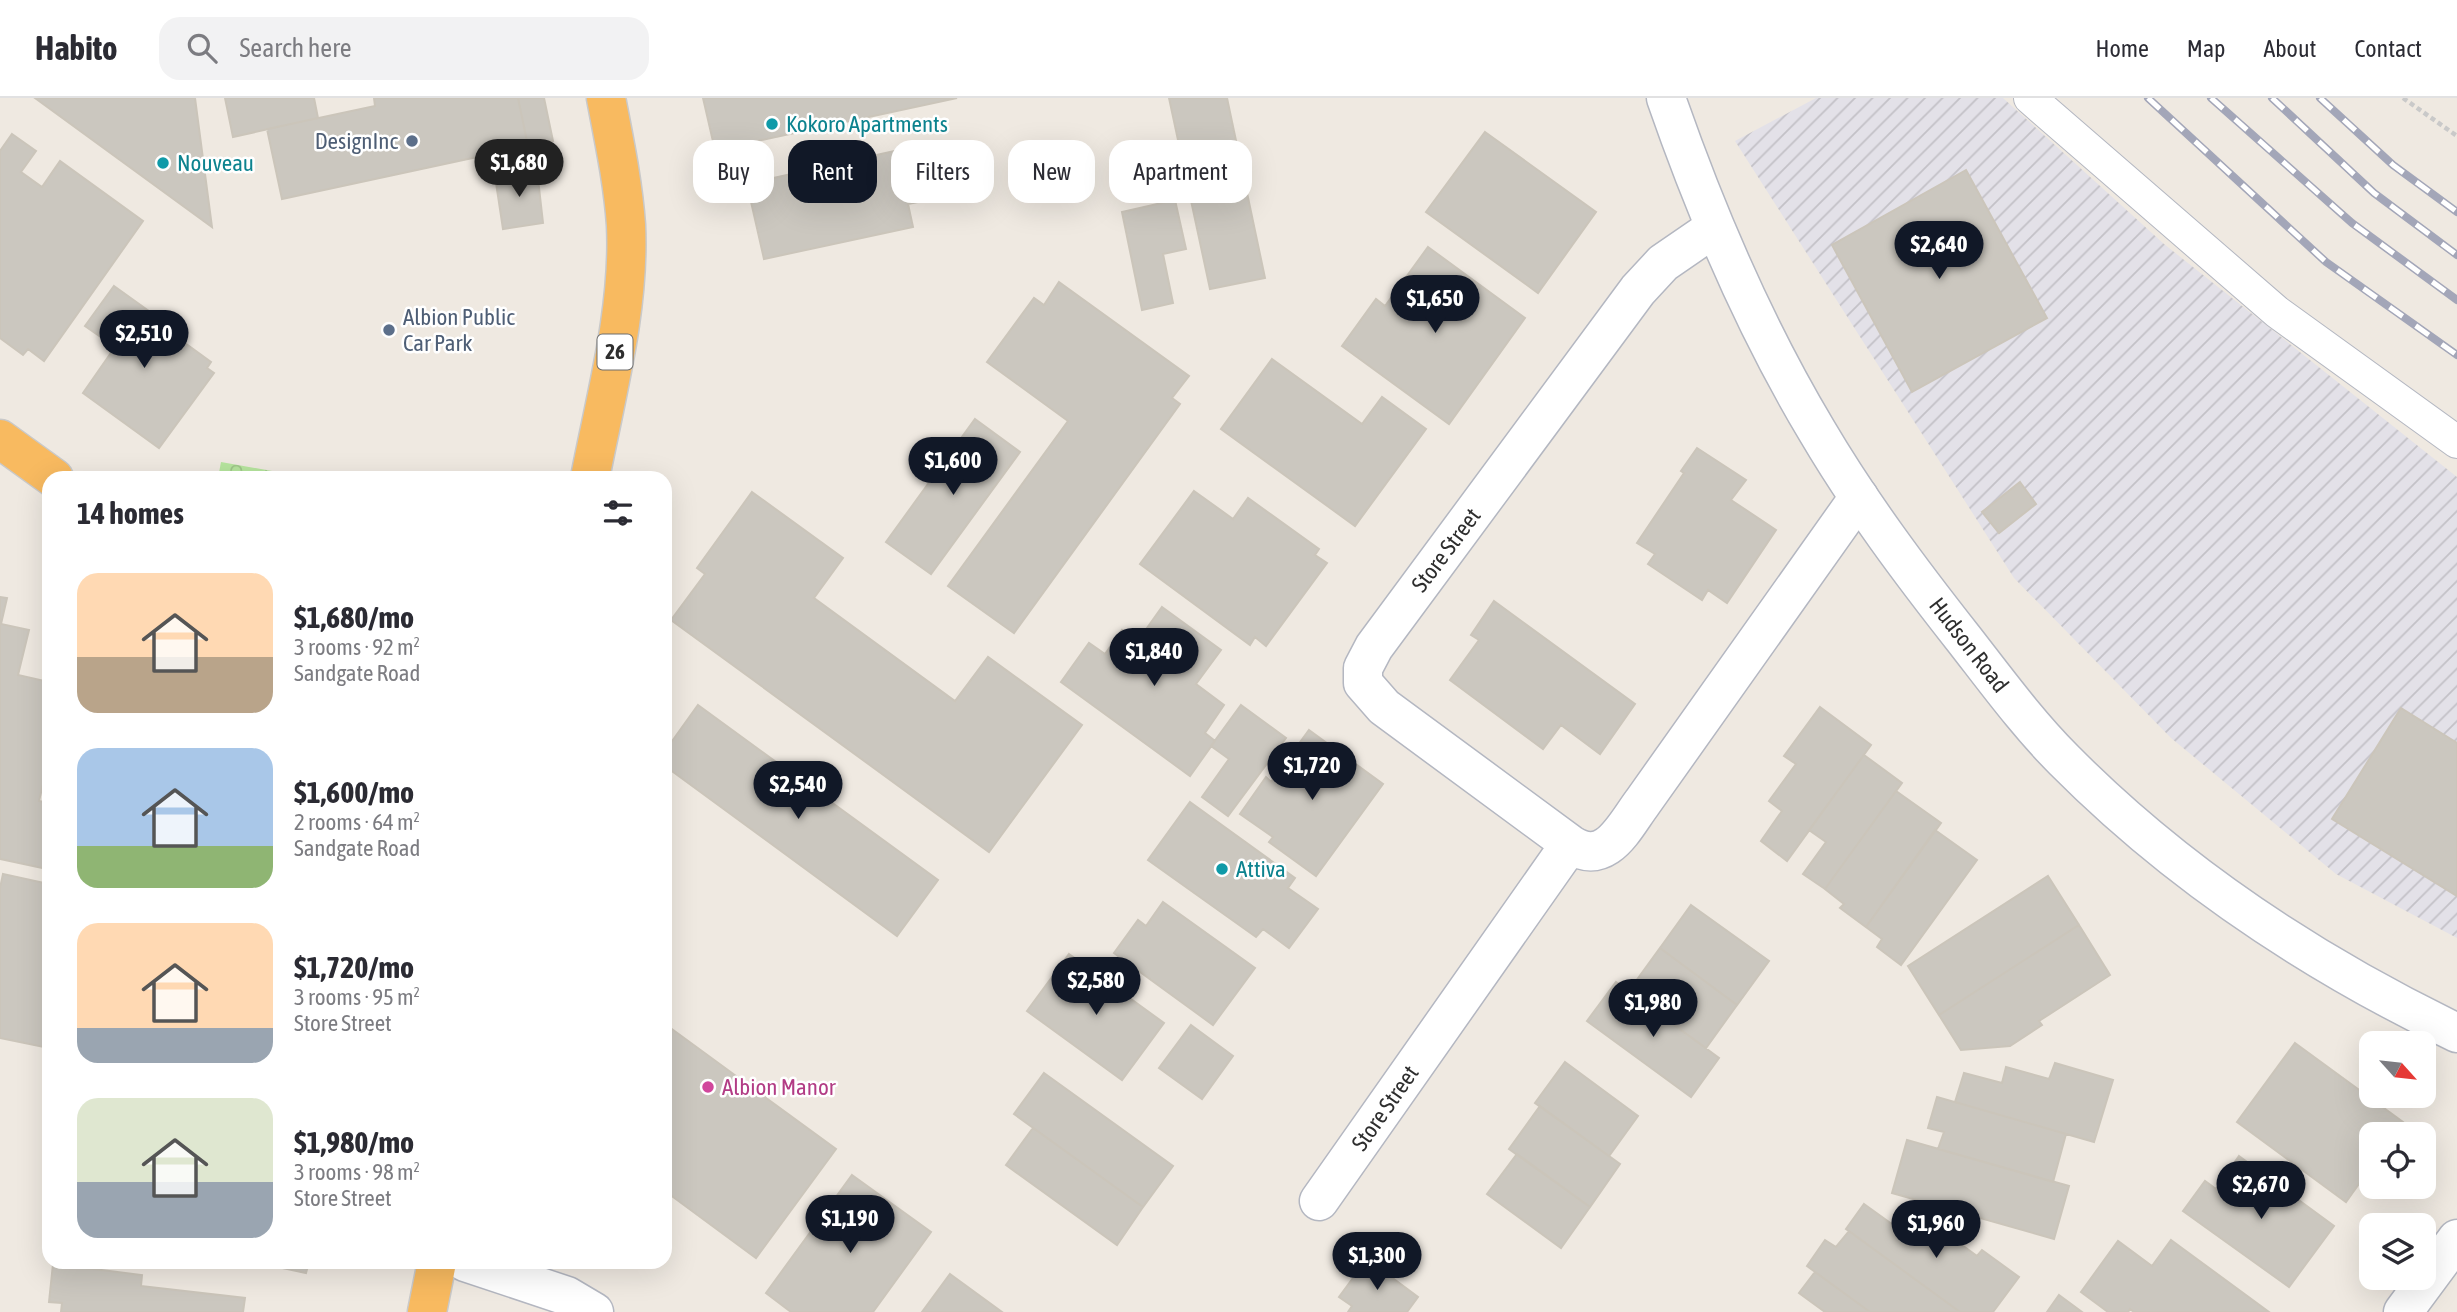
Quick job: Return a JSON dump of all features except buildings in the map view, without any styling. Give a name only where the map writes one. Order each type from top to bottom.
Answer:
[{"type":"highway","name":"26","points":[[591,471],[615,352],[625,274],[620,171],[606,98]]},
{"type":"highway","points":[[0,439],[44,471]]},
{"type":"highway","points":[[427,1312],[436,1269]]},
{"type":"street","name":"Hudson Road","points":[[1666,98],[1714,228],[1810,418],[1858,497],[1959,633],[2063,759],[2169,855],[2286,937],[2416,1013],[2457,1032]]},
{"type":"street","name":"Store Street","points":[[1714,228],[1668,259],[1643,283],[1374,647],[1363,668],[1363,683],[1384,706],[1570,844],[1591,852],[1604,849],[1615,840],[1858,497]]},
{"type":"street","name":"Store Street","points":[[1319,1201],[1570,844]]},
{"type":"street","points":[[2403,1312],[2457,1239]]},
{"type":"street","points":[[486,1269],[567,1296],[594,1312]]},
{"type":"lane","points":[[2030,98],[2277,312],[2457,442]]},
{"type":"path","points":[[2403,98],[2457,136]]},
{"type":"shaded area","points":[[1816,98],[2003,98],[2164,244],[2457,477],[2457,938],[2336,874],[2171,738],[2014,578],[1735,141]]},
{"type":"green space","points":[[221,462],[272,471],[219,471]]},
{"type":"railway","points":[[2148,98],[2326,262],[2457,355]]},
{"type":"railway","points":[[2211,98],[2352,223],[2457,300]]},
{"type":"railway","points":[[2272,98],[2374,193],[2457,255]]},
{"type":"railway","points":[[2320,98],[2393,165],[2457,212]]},
{"type":"place","name":"Kokoro Apartments","points":[[772,124]]},
{"type":"place","name":"DesignInc","points":[[412,141]]},
{"type":"place","name":"Nouveau","points":[[163,163]]},
{"type":"place","name":"Albion Public Car Park","points":[[389,330]]},
{"type":"place","name":"Attiva","points":[[1222,869]]},
{"type":"place","name":"Albion Manor","points":[[708,1087]]}]
